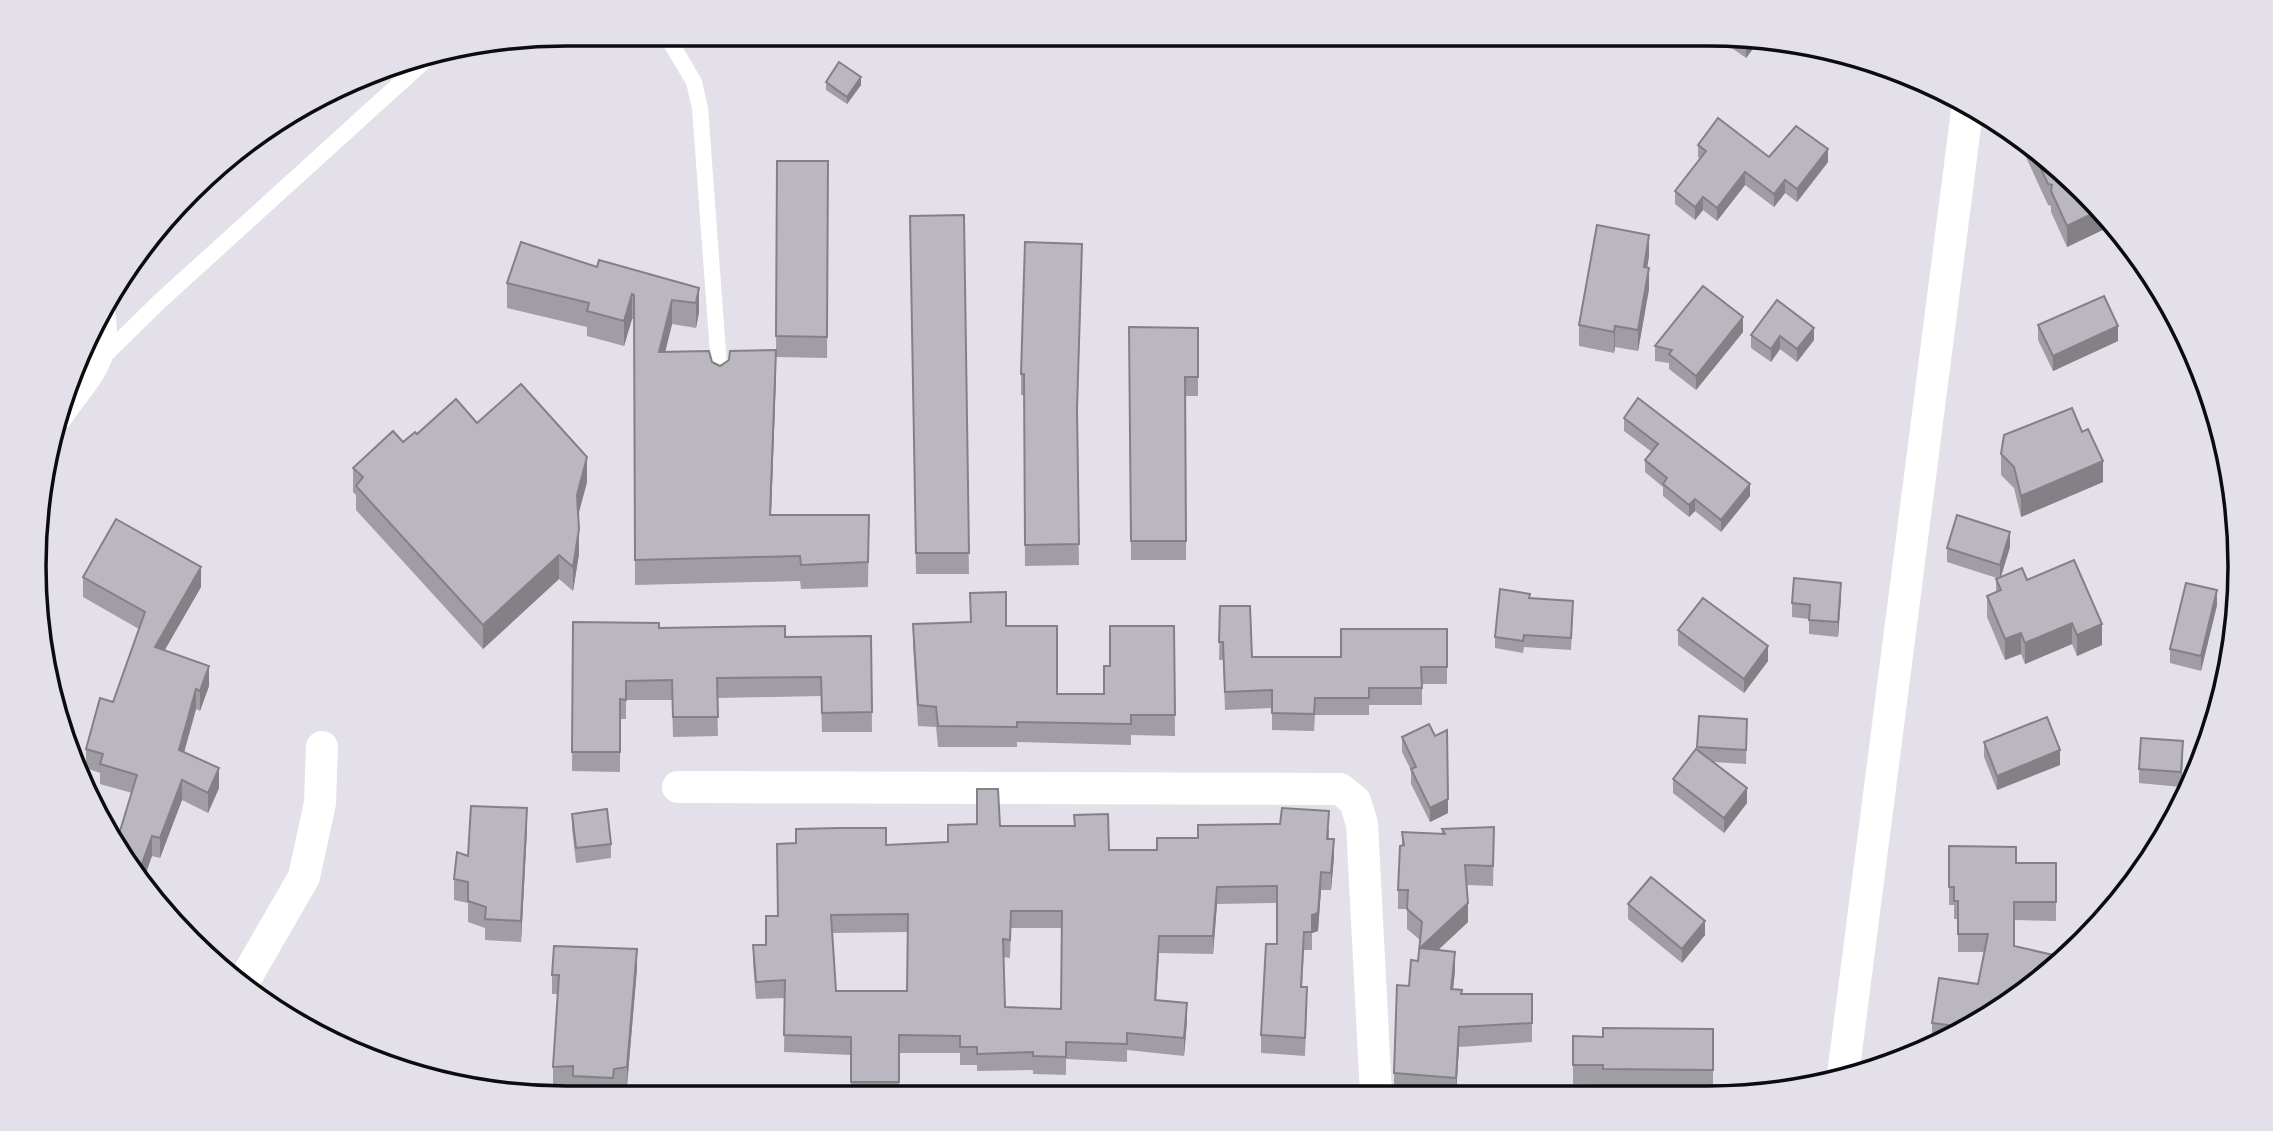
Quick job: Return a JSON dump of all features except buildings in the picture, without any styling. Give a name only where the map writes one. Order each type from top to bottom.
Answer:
[{"type":"street","points":[[1844,1067],[1967,114]]},
{"type":"street","points":[[76,389],[93,367],[102,346],[101,333]]},
{"type":"street","points":[[247,976],[304,877],[320,803],[322,747]]},
{"type":"street","points":[[678,787],[1340,789],[1355,801],[1362,824],[1376,1086]]},
{"type":"lane","points":[[673,46],[694,82],[701,108],[720,380]]},
{"type":"lane","points":[[93,367],[159,302],[418,67]]}]
